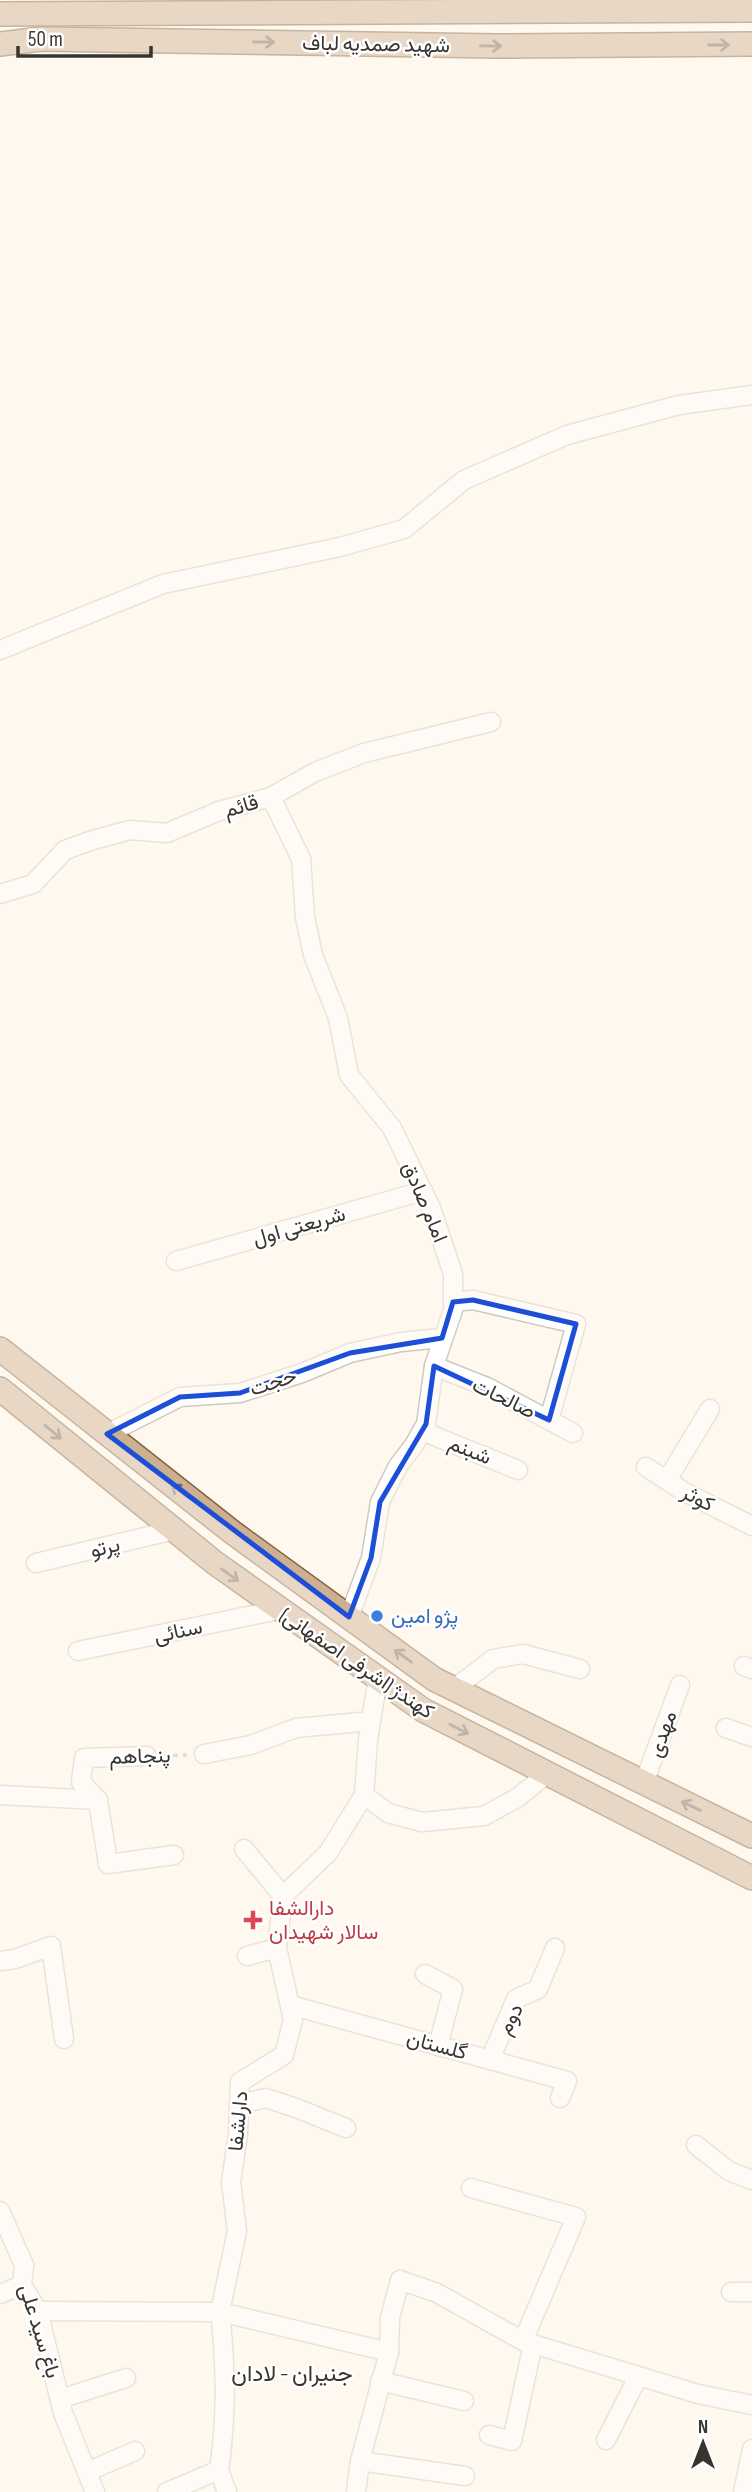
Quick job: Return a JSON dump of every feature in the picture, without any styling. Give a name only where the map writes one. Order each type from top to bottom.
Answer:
[{"type":"main road","name":"شهید صمدیه لباف","points":[[0,14],[31,7],[156,13],[692,5],[752,10]]},
{"type":"main road","points":[[156,13],[157,41]]},
{"type":"main road","name":"شهید صمدیه لباف","points":[[0,44],[40,39],[496,46],[752,44]]},
{"type":"main road","name":"کهندژ (اشرفی اصفهانی)","points":[[0,1349],[232,1532],[434,1679],[644,1783],[751,1830]]},
{"type":"main road","name":"کهندژ (اشرفی اصفهانی)","points":[[0,1389],[278,1610],[423,1710],[752,1878]]},
{"type":"main road","points":[[625,1814],[641,1811],[752,1861]]},
{"type":"street","points":[[0,650],[163,583],[340,547],[404,529],[464,480],[567,435],[679,405],[752,395]]},
{"type":"street","name":"قائم","points":[[0,894],[33,884],[65,850],[93,840],[130,830],[167,833],[219,811],[271,797],[315,772],[364,753],[491,722]]},
{"type":"street","name":"امام صادق","points":[[271,797],[301,859],[305,917],[313,955],[338,1018],[349,1075],[392,1128],[431,1208],[453,1274],[453,1310],[434,1366],[426,1424],[398,1466],[380,1502],[371,1558],[349,1616]]},
{"type":"street","name":"شریعتی اول","points":[[176,1261],[423,1191]]},
{"type":"street","points":[[453,1302],[473,1300],[576,1324],[549,1420]]},
{"type":"street","name":"حجت","points":[[107,1434],[180,1397],[240,1393],[302,1373],[350,1353],[401,1342],[442,1338]]},
{"type":"street","name":"صالحات","points":[[434,1366],[487,1387],[573,1433]]},
{"type":"street","points":[[667,1480],[710,1409]]},
{"type":"street","name":"شبنم","points":[[422,1431],[517,1469]]},
{"type":"street","name":"کوثر","points":[[646,1467],[752,1526]]},
{"type":"street","name":"پرتو","points":[[36,1563],[174,1530]]},
{"type":"street","name":"سنائی","points":[[78,1651],[278,1610]]},
{"type":"street","points":[[454,1689],[493,1659],[523,1654],[580,1669]]},
{"type":"street","points":[[244,1849],[283,1896],[328,1853],[364,1795],[378,1678]]},
{"type":"street","name":"مهدی","points":[[644,1783],[680,1685]]},
{"type":"street","points":[[204,1754],[251,1745],[296,1728],[371,1721]]},
{"type":"street","points":[[726,1728],[752,1737]]},
{"type":"street","name":"پنجاهم","points":[[147,1756],[84,1758],[81,1782],[98,1800],[108,1864],[174,1855]]},
{"type":"street","points":[[364,1795],[387,1813],[422,1822],[484,1816],[517,1798],[547,1774]]},
{"type":"street","points":[[0,1795],[98,1800]]},
{"type":"street","name":"دارلشفا","points":[[219,2470],[226,2372],[220,2312],[237,2231],[230,2182],[238,2134],[240,2082],[284,2055],[293,2020],[277,1948],[283,1896]]},
{"type":"street","points":[[0,1961],[15,1959],[51,1946],[64,2039]]},
{"type":"street","points":[[247,1956],[277,1948]]},
{"type":"street","name":"دوم","points":[[490,2060],[516,1999],[538,1989],[555,1948]]},
{"type":"street","points":[[425,1974],[453,1989],[438,2046]]},
{"type":"street","name":"گلستان","points":[[290,2005],[567,2081],[560,2098]]},
{"type":"street","points":[[239,2104],[266,2098],[346,2128]]},
{"type":"street","points":[[696,2145],[729,2171],[752,2180]]},
{"type":"street","points":[[471,2188],[576,2217],[528,2343],[512,2441],[489,2435]]},
{"type":"street","name":"باغ سید علی","points":[[0,2211],[4,2234],[24,2264],[23,2285],[38,2311],[63,2413],[95,2492]]},
{"type":"street","points":[[356,2492],[360,2461],[389,2352],[390,2318],[400,2280],[437,2292],[528,2343],[698,2395],[752,2406]]},
{"type":"street","points":[[0,2294],[23,2285]]},
{"type":"street","points":[[731,2292],[752,2292]]},
{"type":"street","points":[[38,2311],[220,2312],[389,2352]]},
{"type":"street","points":[[606,2440],[638,2377]]},
{"type":"street","points":[[60,2399],[126,2378]]},
{"type":"street","points":[[380,2381],[464,2401]]},
{"type":"street","points":[[87,2472],[135,2451]]},
{"type":"street","points":[[743,2492],[752,2452]]},
{"type":"street","points":[[360,2461],[465,2476]]},
{"type":"street","points":[[167,2492],[219,2470],[227,2492]]},
{"type":"path","name":"پنجاهم","points":[[147,1756],[204,1754]]},
{"type":"highlighted area","points":[[473,1300],[576,1324],[549,1420],[434,1366],[426,1424],[380,1502],[371,1558],[349,1617],[107,1434],[180,1397],[240,1393],[350,1353],[442,1338],[453,1302]]},
{"type":"place","name":"پژو امین","points":[[377,1616]]},
{"type":"place","name":"دارالشفا سالار شهیدان","points":[[253,1920]]},
{"type":"district","name":"جنیران - لادان","points":[[292,2373]]}]
